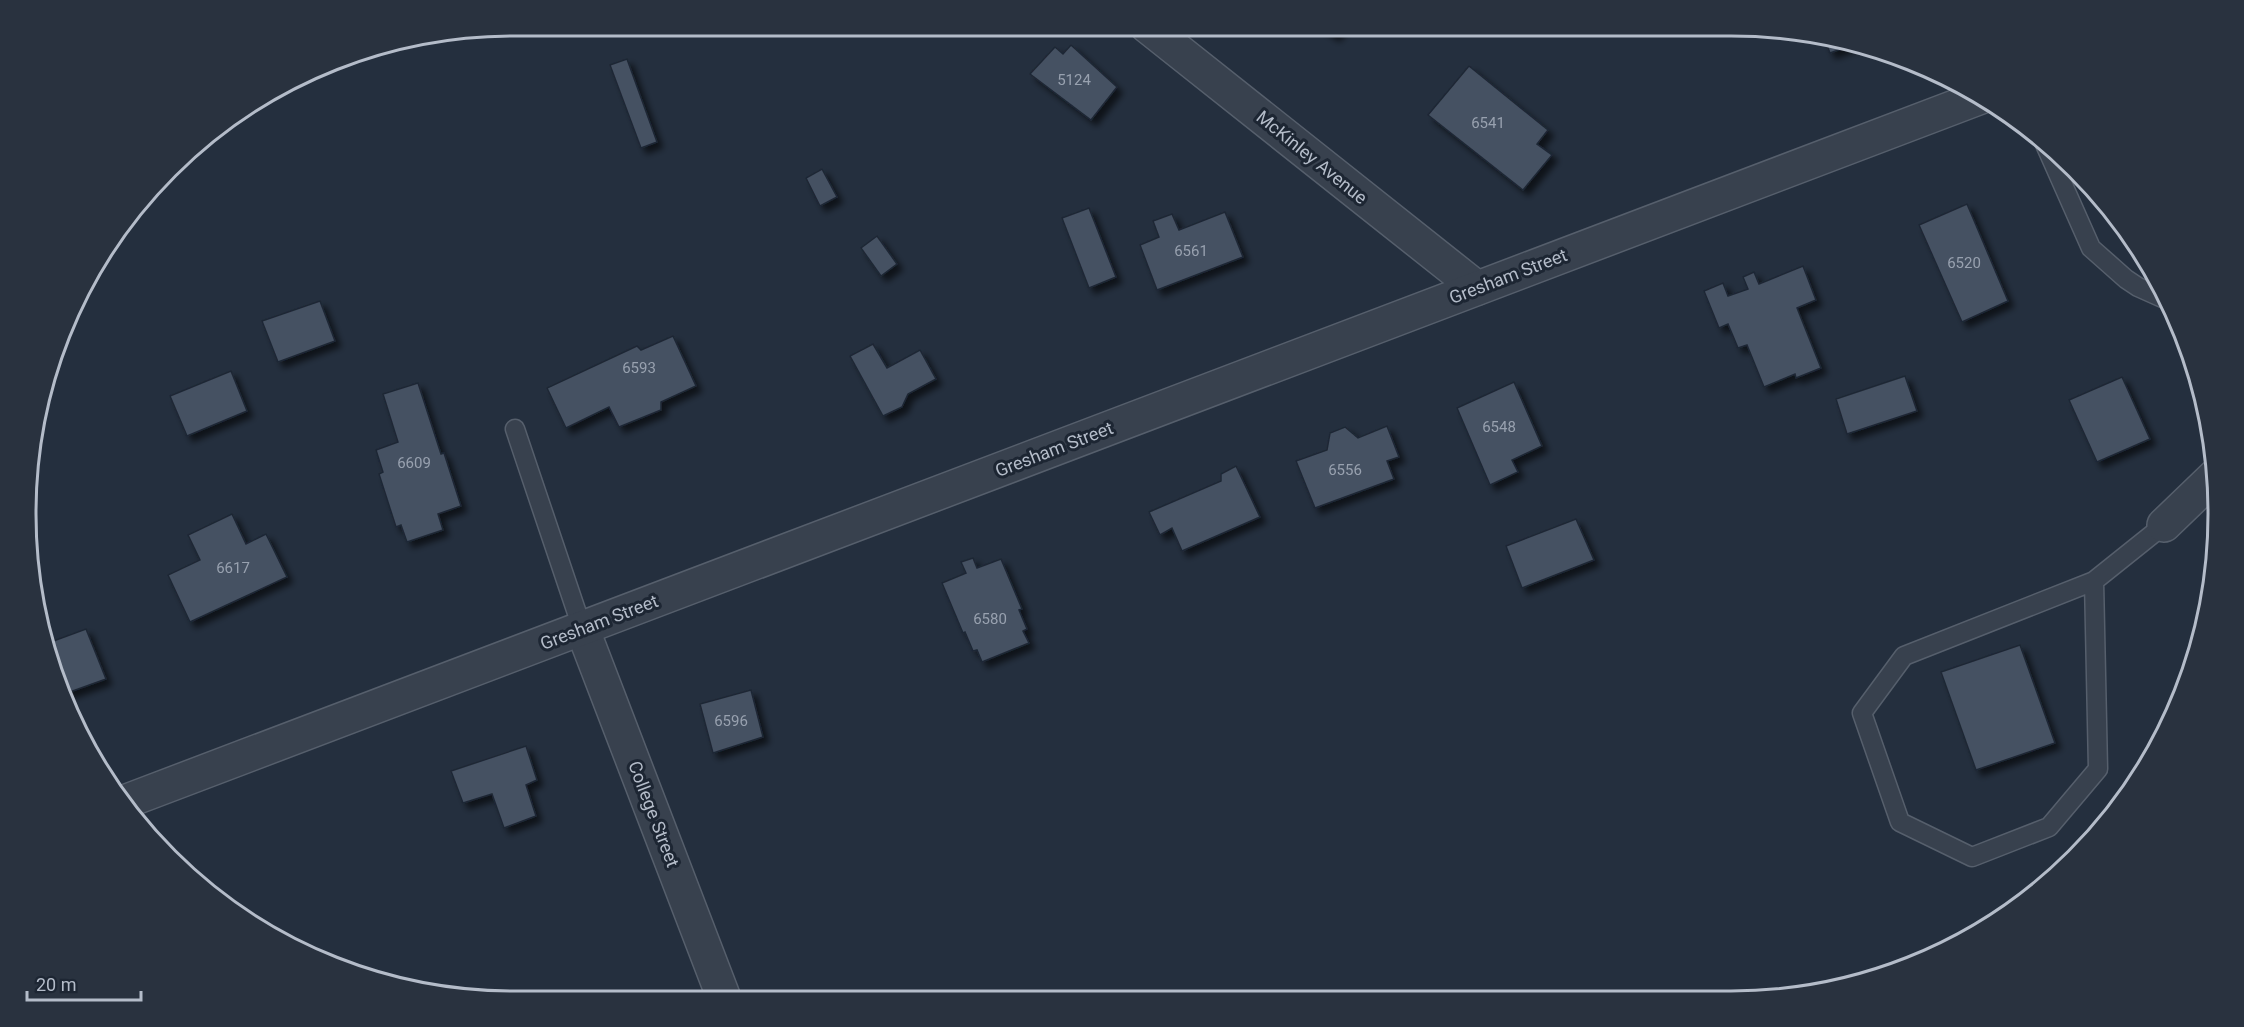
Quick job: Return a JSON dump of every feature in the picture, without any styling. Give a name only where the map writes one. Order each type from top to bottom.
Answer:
[{"type":"street","name":"McKinley Avenue","points":[[1160,36],[1477,288]]},
{"type":"street","name":"Gresham Street","points":[[131,799],[1971,101]]},
{"type":"street","points":[[2164,525],[2207,484]]},
{"type":"street","name":"College Street","points":[[582,628],[721,991]]},
{"type":"lane","points":[[2053,161],[2091,248],[2126,279],[2155,295]]},
{"type":"lane","points":[[515,429],[582,628]]},
{"type":"lane","points":[[2094,581],[2098,769],[2049,827],[1972,856],[1900,822],[1862,713],[1904,656],[2094,581],[2164,525]]},
{"type":"building","points":[[1071,45],[1117,87],[1091,120],[1030,74],[1055,47],[1063,54]]},
{"type":"building","points":[[1827,46],[1841,49],[1830,53]]},
{"type":"building","points":[[627,59],[657,142],[641,148],[610,65]]},
{"type":"building","points":[[1469,66],[1548,130],[1537,144],[1552,155],[1523,190],[1428,115]]},
{"type":"building","points":[[822,169],[837,197],[820,206],[806,178]]},
{"type":"building","points":[[1967,204],[2008,301],[1962,322],[1919,225]]},
{"type":"building","points":[[1089,208],[1116,277],[1089,288],[1062,218]]},
{"type":"building","points":[[1225,212],[1243,257],[1157,290],[1140,245],[1159,237],[1153,221],[1172,214],[1179,230]]},
{"type":"building","points":[[877,236],[897,264],[881,276],[861,248]]},
{"type":"building","points":[[1803,266],[1816,300],[1797,308],[1821,368],[1796,378],[1795,374],[1764,387],[1747,345],[1738,348],[1728,324],[1719,328],[1704,291],[1723,283],[1728,296],[1748,289],[1743,277],[1754,272],[1759,284]]},
{"type":"building","points":[[320,301],[335,341],[278,362],[262,321]]},
{"type":"building","points":[[673,336],[696,386],[661,402],[661,410],[619,427],[609,407],[566,428],[547,388],[637,346],[641,350]]},
{"type":"building","points":[[873,344],[887,368],[920,350],[936,379],[908,394],[902,407],[883,416],[850,356]]},
{"type":"building","points":[[231,371],[247,411],[187,436],[170,396]]},
{"type":"building","points":[[1905,376],[1917,411],[1847,434],[1836,399]]},
{"type":"building","points":[[2122,377],[2150,439],[2097,462],[2069,400]]},
{"type":"building","points":[[1514,382],[1542,446],[1512,460],[1518,472],[1490,485],[1457,408]]},
{"type":"building","points":[[418,383],[461,506],[438,514],[443,530],[407,542],[401,525],[396,527],[379,474],[383,472],[376,450],[398,442],[383,394]]},
{"type":"building","points":[[1387,426],[1399,457],[1387,461],[1394,479],[1315,508],[1296,461],[1327,450],[1330,433],[1345,427],[1358,438]]},
{"type":"building","points":[[1236,466],[1260,517],[1182,551],[1172,528],[1160,535],[1149,512],[1221,481],[1221,474]]},
{"type":"building","points":[[232,514],[246,544],[266,534],[287,577],[190,622],[168,575],[200,560],[188,535]]},
{"type":"building","points":[[1576,519],[1594,560],[1522,588],[1506,546]]},
{"type":"building","points":[[973,558],[977,568],[1001,559],[1022,609],[1019,610],[1027,629],[1023,631],[1029,643],[982,662],[977,650],[973,651],[965,632],[963,633],[942,583],[966,573],[961,562]]},
{"type":"building","points":[[86,629],[106,679],[70,692],[53,641]]},
{"type":"building","points":[[2020,645],[2055,743],[1976,770],[1941,672]]},
{"type":"building","points":[[751,690],[763,737],[713,753],[700,704]]},
{"type":"building","points":[[526,746],[537,780],[526,785],[536,816],[504,828],[492,794],[463,803],[451,771]]}]
